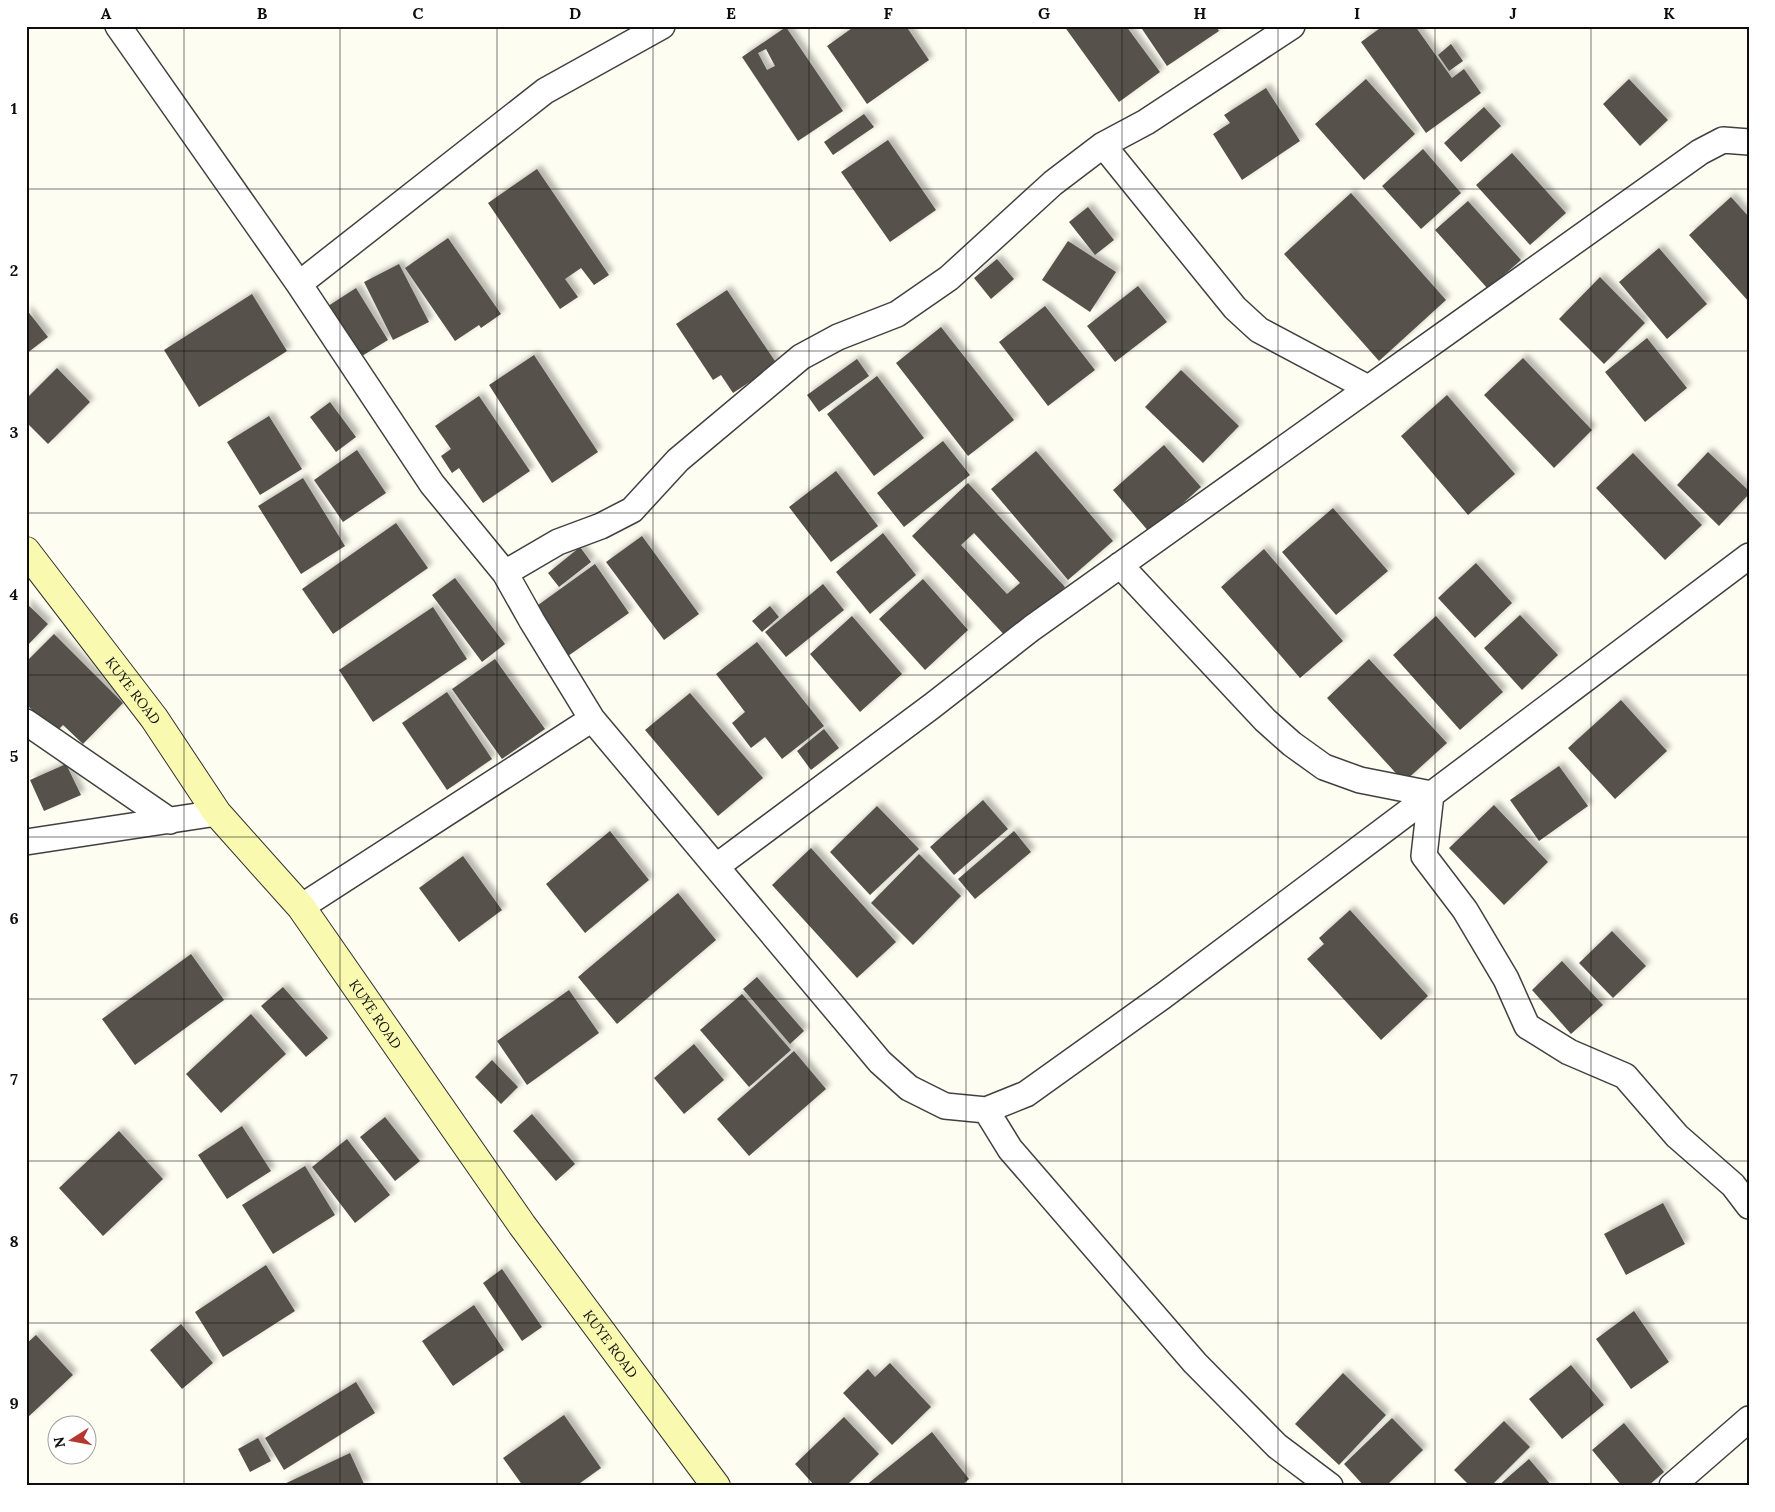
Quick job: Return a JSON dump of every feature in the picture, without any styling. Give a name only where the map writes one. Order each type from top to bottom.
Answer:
[{"type":"street","points":[[118,26],[299,284],[432,484],[506,573],[532,621],[592,719],[880,1062],[909,1088],[945,1106],[986,1110],[1026,1094],[1171,990],[1749,556]]},
{"type":"street","points":[[299,284],[545,91],[662,26]]},
{"type":"street","points":[[506,573],[558,542],[601,526],[632,510],[678,460],[801,357],[838,337],[897,314],[949,278],[1053,184],[1103,145],[1146,122],[1292,26]]},
{"type":"street","points":[[717,866],[932,706],[1032,628],[1700,152],[1724,140],[1749,142]]},
{"type":"street","points":[[1103,145],[1235,308],[1259,330],[1368,388]]},
{"type":"street","name":"KUYE ROAD","points":[[26,550],[154,718],[217,813],[301,907],[522,1225],[716,1486]]},
{"type":"street","points":[[1120,565],[1265,720],[1292,744],[1324,767],[1360,780],[1431,794]]},
{"type":"street","points":[[301,907],[592,719]]},
{"type":"street","points":[[26,722],[170,821]]},
{"type":"street","points":[[1431,794],[1424,856],[1465,910],[1506,979],[1527,1026],[1570,1052],[1625,1076],[1677,1136],[1733,1185],[1749,1206]]},
{"type":"street","points":[[26,842],[217,813]]},
{"type":"street","points":[[986,1110],[1010,1148],[1195,1363],[1277,1446],[1330,1486]]},
{"type":"street","points":[[1672,1486],[1749,1419]]},
{"type":"building","points":[[855,26],[906,26],[929,60],[867,104],[827,46]]},
{"type":"building","points":[[1064,26],[1126,26],[1160,72],[1119,102]]},
{"type":"building","points":[[1140,26],[1216,26],[1219,31],[1167,66]]},
{"type":"building","points":[[1383,26],[1415,26],[1452,78],[1464,69],[1481,93],[1426,133],[1361,42]]},
{"type":"building","points":[[786,27],[843,111],[798,141],[742,57]],"holes":[[[766,49],[775,66],[767,70],[758,53]]]},
{"type":"building","points":[[1451,44],[1463,61],[1449,71],[1438,55]]},
{"type":"building","points":[[1366,79],[1415,134],[1364,180],[1315,124]]},
{"type":"building","points":[[1629,79],[1668,120],[1640,146],[1603,104]]},
{"type":"building","points":[[1266,88],[1300,141],[1242,180],[1213,134],[1230,123],[1224,115]]},
{"type":"building","points":[[1484,107],[1501,126],[1461,162],[1444,143]]},
{"type":"building","points":[[864,114],[874,127],[833,155],[824,142]]},
{"type":"building","points":[[888,140],[936,210],[890,242],[841,172]]},
{"type":"building","points":[[1423,149],[1461,193],[1421,229],[1382,186]]},
{"type":"building","points":[[1512,153],[1566,213],[1530,245],[1476,185]]},
{"type":"building","points":[[537,169],[609,275],[594,285],[581,268],[565,279],[578,297],[560,309],[488,203]]},
{"type":"building","points":[[1351,193],[1446,300],[1379,361],[1284,254]]},
{"type":"building","points":[[1731,197],[1749,217],[1749,302],[1689,235]]},
{"type":"building","points":[[1468,201],[1521,260],[1488,289],[1435,230]]},
{"type":"building","points":[[1088,207],[1114,240],[1095,255],[1069,222]]},
{"type":"building","points":[[448,238],[501,314],[481,328],[479,325],[455,341],[405,268]]},
{"type":"building","points":[[1068,241],[1116,272],[1090,312],[1042,280]]},
{"type":"building","points":[[1659,248],[1707,304],[1667,339],[1619,282]]},
{"type":"building","points":[[997,259],[1014,279],[991,299],[974,278]]},
{"type":"building","points":[[399,264],[429,322],[393,340],[364,282]]},
{"type":"building","points":[[1600,277],[1645,323],[1604,364],[1559,319]]},
{"type":"building","points":[[1138,286],[1167,322],[1115,362],[1087,326]]},
{"type":"building","points":[[356,288],[388,340],[357,359],[325,308]]},
{"type":"building","points":[[727,290],[777,364],[733,393],[721,375],[713,380],[676,324]]},
{"type":"building","points":[[252,294],[287,351],[199,407],[164,350]]},
{"type":"building","points":[[1045,306],[1095,370],[1048,406],[999,342]]},
{"type":"building","points":[[26,309],[48,337],[26,354]]},
{"type":"building","points":[[941,327],[1014,420],[968,456],[896,363]]},
{"type":"building","points":[[1647,338],[1687,388],[1645,422],[1605,372]]},
{"type":"building","points":[[534,355],[598,452],[552,483],[489,385]]},
{"type":"building","points":[[1523,358],[1592,430],[1554,468],[1484,395]]},
{"type":"building","points":[[857,359],[869,376],[819,412],[807,395]]},
{"type":"building","points":[[57,368],[90,402],[48,444],[26,422],[29,416],[26,413],[26,399]]},
{"type":"building","points":[[1181,370],[1239,426],[1203,463],[1145,407]]},
{"type":"building","points":[[877,376],[924,438],[874,476],[827,414]]},
{"type":"building","points":[[1447,395],[1515,474],[1468,515],[1401,436]]},
{"type":"building","points":[[479,396],[530,471],[483,503],[459,468],[452,473],[441,456],[451,449],[435,426]]},
{"type":"building","points":[[330,402],[356,437],[336,452],[310,417]]},
{"type":"building","points":[[269,416],[302,469],[260,495],[227,442]]},
{"type":"building","points":[[943,441],[970,475],[904,527],[877,493]]},
{"type":"building","points":[[1164,445],[1201,487],[1150,533],[1113,490]]},
{"type":"building","points":[[357,450],[386,493],[343,522],[314,480]]},
{"type":"building","points":[[1036,451],[1113,541],[1068,580],[991,489]]},
{"type":"building","points":[[1708,452],[1749,491],[1749,494],[1719,526],[1677,485]]},
{"type":"building","points":[[1633,453],[1702,525],[1665,560],[1596,488]]},
{"type":"building","points":[[836,471],[878,526],[831,562],[789,507]]},
{"type":"building","points":[[303,478],[345,546],[301,574],[258,506]]},
{"type":"building","points":[[968,483],[1065,587],[1009,640],[912,536]],"holes":[[[974,533],[1020,583],[1007,594],[961,545]]]},
{"type":"building","points":[[1333,508],[1388,571],[1336,615],[1282,552]]},
{"type":"building","points":[[396,523],[428,568],[333,634],[302,589]]},
{"type":"building","points":[[883,533],[916,575],[870,614],[836,572]]},
{"type":"building","points":[[642,536],[699,614],[664,640],[606,562]]},
{"type":"building","points":[[580,547],[591,562],[559,587],[548,573]]},
{"type":"building","points":[[1264,549],[1343,641],[1300,678],[1221,587]]},
{"type":"building","points":[[1476,563],[1512,603],[1475,638],[1438,598]]},
{"type":"building","points":[[595,564],[629,613],[568,656],[534,608]]},
{"type":"building","points":[[455,578],[505,644],[482,662],[432,595]]},
{"type":"building","points":[[923,579],[968,630],[925,670],[879,619]]},
{"type":"building","points":[[823,584],[844,610],[786,657],[765,632]]},
{"type":"building","points":[[26,603],[48,624],[26,647]]},
{"type":"building","points":[[770,606],[779,617],[762,632],[752,621]]},
{"type":"building","points":[[433,607],[467,659],[373,722],[339,670]]},
{"type":"building","points":[[1520,615],[1558,655],[1522,690],[1484,648]]},
{"type":"building","points":[[852,616],[902,674],[860,712],[810,654]]},
{"type":"building","points":[[1436,616],[1503,692],[1460,730],[1393,655]]},
{"type":"building","points":[[54,634],[123,703],[83,744],[63,725],[55,733],[26,704],[26,662]]},
{"type":"building","points":[[757,642],[824,726],[782,759],[765,737],[751,748],[732,723],[745,712],[716,674]]},
{"type":"building","points":[[495,659],[545,729],[502,759],[452,689]]},
{"type":"building","points":[[1369,659],[1447,743],[1404,782],[1327,698]]},
{"type":"building","points":[[447,692],[492,759],[447,790],[402,723]]},
{"type":"building","points":[[690,693],[763,778],[718,816],[645,730]]},
{"type":"building","points":[[1621,700],[1667,751],[1615,799],[1568,748]]},
{"type":"building","points":[[824,729],[839,748],[811,770],[797,751]]},
{"type":"building","points":[[66,764],[81,795],[44,811],[30,780]]},
{"type":"building","points":[[1559,766],[1588,806],[1539,841],[1510,800]]},
{"type":"building","points":[[983,800],[1008,829],[954,875],[930,847]]},
{"type":"building","points":[[1494,805],[1548,862],[1504,905],[1449,848]]},
{"type":"building","points":[[877,806],[919,849],[870,895],[830,852]]},
{"type":"building","points":[[610,831],[649,880],[585,933],[546,884]]},
{"type":"building","points":[[1014,831],[1031,852],[975,899],[958,879]]},
{"type":"building","points":[[811,848],[896,942],[857,978],[772,885]]},
{"type":"building","points":[[919,854],[961,896],[913,945],[871,903]]},
{"type":"building","points":[[463,856],[502,910],[459,942],[419,888]]},
{"type":"building","points":[[678,893],[716,940],[617,1024],[578,977]]},
{"type":"building","points":[[1350,910],[1428,996],[1381,1040],[1307,959],[1324,944],[1319,938]]},
{"type":"building","points":[[1612,931],[1646,966],[1613,998],[1579,963]]},
{"type":"building","points":[[191,954],[224,1000],[135,1065],[102,1019]]},
{"type":"building","points":[[1562,961],[1603,1005],[1571,1034],[1532,990]]},
{"type":"building","points":[[757,977],[804,1031],[790,1044],[743,989]]},
{"type":"building","points":[[283,987],[328,1038],[306,1057],[261,1006]]},
{"type":"building","points":[[569,990],[599,1033],[527,1085],[497,1041]]},
{"type":"building","points":[[742,994],[791,1050],[749,1087],[700,1030]]},
{"type":"building","points":[[251,1014],[286,1054],[221,1113],[186,1074]]},
{"type":"building","points":[[694,1044],[724,1080],[684,1114],[654,1078]]},
{"type":"building","points":[[794,1051],[826,1089],[749,1156],[717,1119]]},
{"type":"building","points":[[492,1060],[518,1087],[501,1104],[475,1077]]},
{"type":"building","points":[[532,1114],[575,1164],[556,1181],[513,1131]]},
{"type":"building","points":[[385,1117],[420,1161],[395,1181],[360,1137]]},
{"type":"building","points":[[242,1126],[271,1171],[227,1199],[198,1155]]},
{"type":"building","points":[[119,1131],[163,1179],[103,1236],[59,1188]]},
{"type":"building","points":[[347,1139],[390,1195],[355,1223],[312,1167]]},
{"type":"building","points":[[305,1166],[335,1215],[273,1254],[242,1205]]},
{"type":"building","points":[[1663,1203],[1685,1244],[1626,1275],[1604,1234]]},
{"type":"building","points":[[266,1265],[295,1311],[223,1357],[195,1312]]},
{"type":"building","points":[[502,1269],[542,1327],[522,1341],[483,1283]]},
{"type":"building","points":[[474,1305],[504,1350],[453,1386],[422,1341]]},
{"type":"building","points":[[1634,1311],[1669,1362],[1631,1389],[1596,1339]]},
{"type":"building","points":[[181,1324],[213,1363],[182,1389],[150,1350]]},
{"type":"building","points":[[36,1335],[73,1375],[26,1419],[26,1344]]},
{"type":"building","points":[[890,1363],[931,1407],[892,1445],[843,1393],[868,1369],[875,1377]]},
{"type":"building","points":[[1571,1365],[1604,1405],[1562,1439],[1529,1399]]},
{"type":"building","points":[[1343,1373],[1386,1415],[1339,1465],[1295,1424]]},
{"type":"building","points":[[356,1382],[375,1413],[284,1470],[265,1438]]},
{"type":"building","points":[[564,1415],[601,1468],[576,1486],[523,1486],[503,1458]]},
{"type":"building","points":[[844,1417],[879,1454],[846,1486],[829,1486],[826,1483],[823,1486],[815,1486],[795,1464]]},
{"type":"building","points":[[1392,1418],[1423,1450],[1386,1486],[1364,1486],[1344,1464]]},
{"type":"building","points":[[1504,1421],[1530,1447],[1491,1486],[1470,1486],[1454,1470]]},
{"type":"building","points":[[1624,1423],[1664,1472],[1648,1486],[1622,1486],[1592,1450]]},
{"type":"building","points":[[932,1432],[969,1479],[961,1486],[865,1486]]},
{"type":"building","points":[[258,1438],[271,1461],[250,1472],[238,1449]]},
{"type":"building","points":[[350,1453],[365,1486],[280,1486]]},
{"type":"building","points":[[1529,1459],[1552,1486],[1498,1486]]}]
